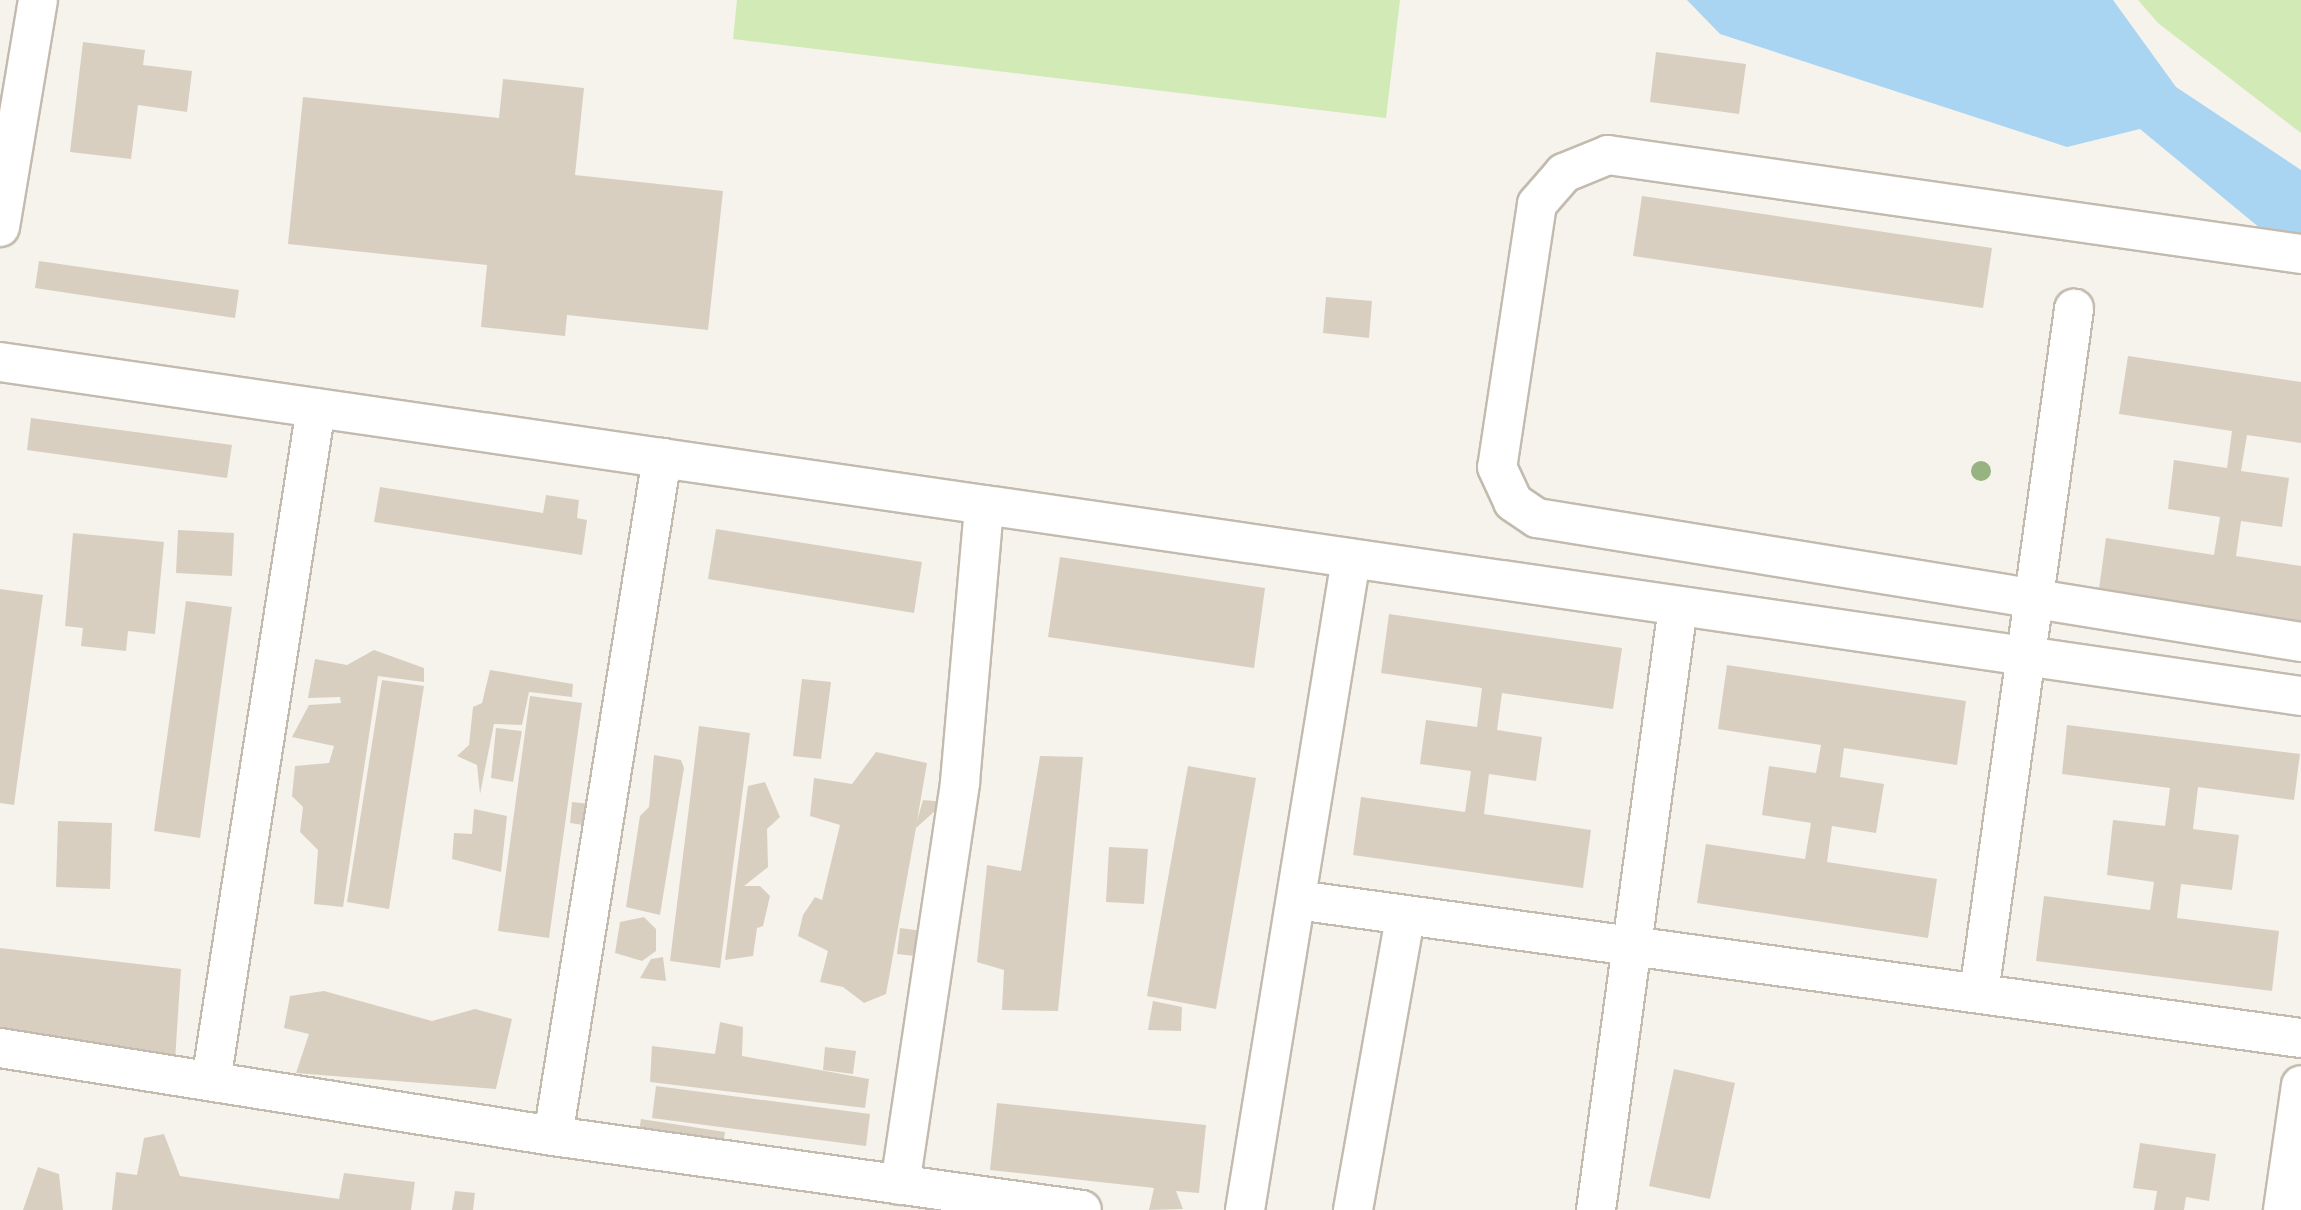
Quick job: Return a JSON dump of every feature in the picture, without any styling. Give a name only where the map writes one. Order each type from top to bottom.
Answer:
[{"type":"lane","points":[[0,227],[38,0]]},
{"type":"lane","points":[[2301,254],[1629,155],[1584,162],[1542,193],[1497,442],[1503,487],[1523,511],[2301,642]]},
{"type":"lane","points":[[1979,993],[2024,653],[2074,309]]},
{"type":"lane","points":[[0,362],[1678,607],[2024,653],[2301,696]]},
{"type":"lane","points":[[211,1081],[316,408]]},
{"type":"lane","points":[[553,1136],[662,458]]},
{"type":"lane","points":[[900,1185],[960,782],[984,505]]},
{"type":"lane","points":[[1245,1210],[1351,559]]},
{"type":"lane","points":[[1597,1210],[1628,945],[1678,607]]},
{"type":"lane","points":[[1297,900],[1405,919],[1628,945],[2301,1038]]},
{"type":"lane","points":[[1353,1210],[1405,919]]},
{"type":"lane","points":[[0,1048],[553,1136],[1082,1210]]},
{"type":"lane","points":[[2283,1210],[2301,1085]]},
{"type":"green space","points":[[737,0],[1400,0],[1386,118],[733,39]]},
{"type":"green space","points":[[2138,0],[2301,0],[2301,133],[2158,23]]},
{"type":"water","points":[[1687,0],[2113,0],[2176,87],[2301,170],[2301,236],[2266,233],[2140,129],[2067,147],[1720,34]]},
{"type":"building","points":[[83,42],[145,50],[143,65],[192,71],[187,112],[138,105],[131,159],[70,152]]},
{"type":"building","points":[[1656,52],[1746,64],[1739,114],[1650,102]]},
{"type":"building","points":[[503,79],[584,88],[575,175],[723,191],[708,330],[567,315],[565,336],[481,327],[487,265],[288,244],[303,97],[499,118]]},
{"type":"building","points":[[1642,196],[1992,248],[1983,308],[1633,256]]},
{"type":"building","points":[[39,261],[239,290],[235,318],[35,288]]},
{"type":"building","points":[[1326,297],[1372,301],[1369,338],[1323,333]]},
{"type":"building","points":[[2128,356],[2301,382],[2301,443],[2247,435],[2241,471],[2289,478],[2282,527],[2241,521],[2236,556],[2301,566],[2301,634],[2097,603],[2106,538],[2214,555],[2220,517],[2168,509],[2174,460],[2227,468],[2232,431],[2119,414]]},
{"type":"building","points":[[31,418],[232,445],[227,478],[27,450]]},
{"type":"building","points":[[380,487],[543,513],[546,495],[579,500],[577,518],[587,520],[582,555],[374,522]]},
{"type":"building","points":[[716,529],[922,562],[914,613],[708,579]]},
{"type":"building","points":[[178,530],[234,533],[232,576],[176,573]]},
{"type":"building","points":[[73,533],[164,542],[155,634],[128,631],[126,651],[81,646],[83,628],[65,626]]},
{"type":"building","points":[[1060,557],[1265,588],[1254,668],[1048,637]]},
{"type":"building","points":[[0,589],[43,595],[14,805],[0,803]]},
{"type":"building","points":[[186,601],[232,607],[200,838],[154,831]]},
{"type":"building","points":[[1389,614],[1622,648],[1613,709],[1502,693],[1497,730],[1542,737],[1536,781],[1489,774],[1484,814],[1591,830],[1583,888],[1353,855],[1361,797],[1465,812],[1471,771],[1420,764],[1426,720],[1477,727],[1482,688],[1381,673]]},
{"type":"building","points":[[374,650],[424,668],[424,682],[378,676],[343,907],[314,904],[318,850],[300,832],[303,807],[292,796],[295,766],[329,763],[334,746],[292,737],[309,705],[341,703],[340,697],[308,698],[315,659],[347,665]]},
{"type":"building","points":[[1727,665],[1966,701],[1957,765],[1844,748],[1840,777],[1884,784],[1876,833],[1832,826],[1827,862],[1937,879],[1928,938],[1697,903],[1706,844],[1805,859],[1811,823],[1762,815],[1769,766],[1816,773],[1821,745],[1718,729]]},
{"type":"building","points":[[490,670],[573,684],[572,697],[529,692],[522,725],[494,724],[480,794],[477,765],[457,756],[469,745],[473,707],[482,703]]},
{"type":"building","points":[[802,679],[831,682],[821,759],[793,756]]},
{"type":"building","points":[[382,680],[424,686],[389,909],[347,902]]},
{"type":"building","points":[[530,696],[582,703],[549,938],[498,931]]},
{"type":"building","points":[[2067,725],[2300,754],[2294,800],[2198,787],[2193,829],[2239,835],[2232,890],[2181,884],[2177,918],[2279,931],[2272,991],[2036,961],[2044,896],[2150,910],[2154,882],[2107,875],[2113,820],[2165,826],[2170,788],[2062,774]]},
{"type":"building","points":[[699,726],[750,733],[720,968],[670,961]]},
{"type":"building","points":[[496,728],[522,731],[513,782],[491,778]]},
{"type":"building","points":[[876,752],[927,763],[917,821],[923,800],[945,802],[916,828],[886,994],[864,1003],[843,987],[820,982],[828,951],[798,936],[803,915],[815,897],[822,900],[840,825],[810,816],[814,778],[852,784]]},
{"type":"building","points":[[654,755],[681,760],[684,768],[660,915],[626,907],[640,816],[649,807]]},
{"type":"building","points":[[1040,756],[1083,757],[1058,1011],[1002,1010],[1004,970],[977,962],[987,865],[1021,871]]},
{"type":"building","points":[[1188,766],[1256,778],[1216,1009],[1147,996]]},
{"type":"building","points":[[765,782],[780,817],[767,829],[768,867],[744,886],[760,886],[770,896],[763,926],[757,928],[753,956],[725,960],[748,786]]},
{"type":"building","points":[[572,802],[600,805],[597,827],[570,823]]},
{"type":"building","points":[[474,809],[507,816],[501,872],[452,859],[454,833],[472,834]]},
{"type":"building","points":[[58,821],[112,823],[110,889],[56,887]]},
{"type":"building","points":[[1109,847],[1148,849],[1144,904],[1106,902]]},
{"type":"building","points":[[644,917],[656,929],[656,951],[642,961],[615,953],[620,922]]},
{"type":"building","points":[[900,928],[930,932],[924,957],[897,954]]},
{"type":"building","points":[[0,948],[181,969],[175,1060],[0,1030]]},
{"type":"building","points":[[663,957],[666,981],[640,978],[651,959]]},
{"type":"building","points":[[324,991],[432,1021],[475,1009],[512,1019],[496,1089],[296,1073],[309,1034],[284,1028],[290,996]]},
{"type":"building","points":[[1153,1001],[1182,1007],[1181,1031],[1148,1030]]},
{"type":"building","points":[[720,1022],[743,1027],[742,1056],[869,1079],[865,1108],[650,1082],[652,1046],[715,1054]]},
{"type":"building","points":[[825,1047],[856,1051],[853,1074],[823,1070]]},
{"type":"building","points":[[1674,1069],[1735,1083],[1710,1199],[1649,1186]]},
{"type":"building","points":[[656,1086],[870,1114],[866,1146],[652,1118]]},
{"type":"building","points":[[997,1103],[1206,1125],[1199,1193],[1176,1191],[1183,1209],[1149,1210],[1154,1188],[990,1170]]},
{"type":"building","points":[[641,1119],[725,1132],[722,1154],[637,1143]]},
{"type":"building","points":[[164,1134],[180,1176],[339,1199],[344,1173],[415,1182],[411,1210],[112,1210],[116,1172],[137,1175],[144,1138]]},
{"type":"building","points":[[2140,1143],[2216,1154],[2209,1201],[2186,1197],[2184,1210],[2154,1210],[2157,1191],[2133,1188]]},
{"type":"building","points":[[38,1167],[59,1174],[63,1210],[23,1210]]},
{"type":"building","points":[[455,1191],[475,1193],[473,1210],[452,1210]]}]
